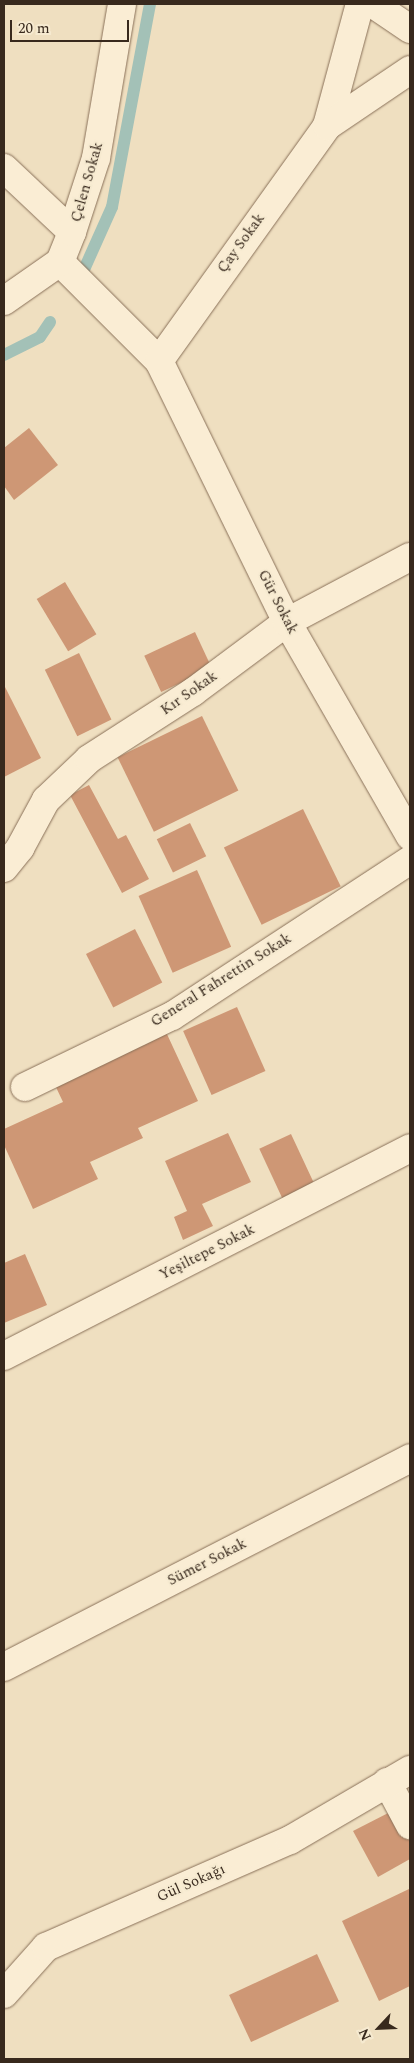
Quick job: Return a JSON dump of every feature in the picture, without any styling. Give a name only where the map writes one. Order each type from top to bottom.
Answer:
[{"type":"street","name":"Çelen Sokak","points":[[60,262],[72,232],[96,158],[122,4]]},
{"type":"street","name":"Çay Sokak","points":[[159,361],[327,126],[360,4]]},
{"type":"street","points":[[373,4],[402,20]]},
{"type":"street","name":"Çay Sokak","points":[[327,126],[410,70]]},
{"type":"street","points":[[4,168],[72,232]]},
{"type":"street","points":[[4,301],[60,262]]},
{"type":"street","name":"Gür Sokak","points":[[60,262],[159,361],[287,622],[410,836]]},
{"type":"street","name":"Kır Sokak","points":[[4,868],[20,848],[46,800],[89,759],[192,692],[287,622],[410,557]]},
{"type":"street","name":"General Fahrettin Sokak","points":[[25,1088],[172,1016],[410,860]]},
{"type":"street","name":"Yeşiltepe Sokak","points":[[4,1356],[410,1148]]},
{"type":"street","name":"Sümer Sokak","points":[[4,1667],[410,1458]]},
{"type":"street","points":[[399,1776],[410,1824]]},
{"type":"street","name":"Gül Sokağı","points":[[4,1994],[46,1947],[290,1840],[399,1776]]},
{"type":"building","points":[[29,428],[58,465],[14,500],[4,486],[4,448]]},
{"type":"building","points":[[65,582],[96,634],[68,651],[37,599]]},
{"type":"building","points":[[195,632],[212,668],[161,692],[144,656]]},
{"type":"building","points":[[79,653],[111,720],[77,736],[45,670]]},
{"type":"building","points":[[4,685],[41,758],[4,777]]},
{"type":"building","points":[[202,716],[238,791],[154,832],[118,757]]},
{"type":"building","points":[[89,785],[118,839],[126,835],[149,879],[122,893],[70,795]]},
{"type":"building","points":[[303,809],[341,886],[262,925],[224,848]]},
{"type":"building","points":[[190,823],[206,856],[173,872],[157,839]]},
{"type":"building","points":[[197,870],[231,947],[173,973],[139,896]]},
{"type":"building","points":[[135,929],[162,982],[113,1007],[86,954]]},
{"type":"building","points":[[237,1007],[265,1071],[212,1095],[183,1031]]},
{"type":"building","points":[[166,1032],[198,1101],[138,1128],[143,1138],[90,1162],[98,1179],[33,1209],[4,1145],[4,1129],[63,1102],[54,1083]]},
{"type":"building","points":[[228,1133],[251,1182],[202,1204],[213,1226],[183,1240],[174,1217],[187,1211],[165,1161]]},
{"type":"building","points":[[291,1134],[318,1191],[286,1206],[259,1149]]},
{"type":"building","points":[[25,1254],[47,1305],[4,1323],[4,1263]]},
{"type":"building","points":[[396,1809],[410,1835],[410,1859],[378,1877],[353,1831]]},
{"type":"building","points":[[409,1889],[410,1986],[379,2001],[342,1921]]},
{"type":"building","points":[[317,1954],[339,2001],[251,2042],[229,1995]]},
{"type":"waterway","points":[[78,283],[112,207],[150,4]]},
{"type":"waterway","points":[[4,355],[40,337],[50,322]]}]
